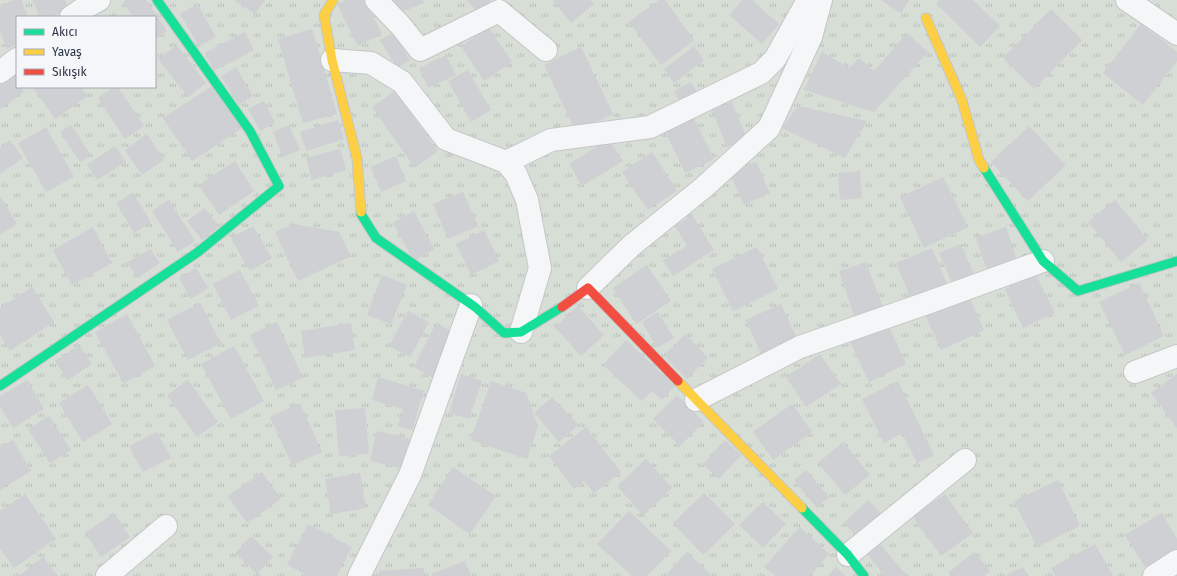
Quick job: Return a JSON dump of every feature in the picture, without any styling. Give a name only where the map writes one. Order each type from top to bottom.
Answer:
[{"type":"street","points":[[72,16],[99,0]]},
{"type":"street","points":[[0,386],[198,252],[279,186],[250,131],[157,0]]},
{"type":"street","points":[[333,0],[324,15],[332,60],[357,158],[361,214],[376,238],[471,305],[504,333],[522,332],[555,312],[588,288],[630,246],[703,188],[769,128],[811,37],[821,0]]},
{"type":"street","points":[[376,0],[401,26],[420,50],[499,11],[546,50]]},
{"type":"street","points":[[506,162],[551,140],[650,127],[761,73],[775,59],[808,0]]},
{"type":"street","points":[[1127,0],[1177,34]]},
{"type":"street","points":[[926,18],[962,100],[979,160],[1043,260],[1078,291],[1177,261]]},
{"type":"street","points":[[0,72],[16,60]]},
{"type":"street","points":[[332,60],[371,63],[402,82],[446,139],[506,162],[516,174],[527,200],[540,268],[522,332]]},
{"type":"street","points":[[696,400],[800,347],[927,303],[1043,260]]},
{"type":"street","points":[[588,288],[848,555],[864,576]]},
{"type":"street","points":[[359,576],[410,475],[471,305]]},
{"type":"street","points":[[1134,372],[1177,356]]},
{"type":"street","points":[[848,555],[966,460]]},
{"type":"street","points":[[107,576],[166,526]]},
{"type":"street","points":[[1154,576],[1177,561]]},
{"type":"green space","points":[[0,0],[1177,0],[1177,576],[0,576]]},
{"type":"building","points":[[14,0],[21,0],[28,16],[16,16],[16,44],[7,49],[0,32],[0,6]]},
{"type":"building","points":[[32,0],[65,0],[69,8],[54,16],[40,16]]},
{"type":"building","points":[[126,0],[146,0],[167,31],[156,38],[156,16],[132,16],[123,2]]},
{"type":"building","points":[[234,0],[265,0],[255,14]]},
{"type":"building","points":[[346,0],[365,0],[382,34],[358,46],[337,4]]},
{"type":"building","points":[[394,0],[423,0],[424,3],[399,13]]},
{"type":"building","points":[[466,0],[491,0],[479,13]]},
{"type":"building","points":[[553,0],[591,0],[594,4],[571,23]]},
{"type":"building","points":[[659,0],[665,0],[694,40],[661,65],[629,22]]},
{"type":"building","points":[[742,0],[752,0],[779,24],[762,44],[729,15]]},
{"type":"building","points":[[881,0],[909,0],[901,13]]},
{"type":"building","points":[[939,0],[973,0],[1000,26],[980,47],[936,3]]},
{"type":"building","points":[[197,4],[216,37],[199,46],[180,14]]},
{"type":"building","points":[[1051,9],[1082,40],[1034,89],[1003,58]]},
{"type":"building","points":[[1141,24],[1177,52],[1177,61],[1143,105],[1103,73]]},
{"type":"building","points":[[489,28],[512,62],[484,81],[461,46]]},
{"type":"building","points":[[312,29],[337,114],[303,123],[278,39]]},
{"type":"building","points":[[245,32],[254,50],[214,71],[205,53]]},
{"type":"building","points":[[394,32],[410,60],[397,68],[380,40]]},
{"type":"building","points":[[907,33],[928,52],[874,112],[804,90],[822,52],[849,68],[859,58],[874,71]]},
{"type":"building","points":[[177,45],[206,83],[188,97],[158,59]]},
{"type":"building","points":[[694,46],[704,60],[674,83],[664,69]]},
{"type":"building","points":[[581,47],[613,114],[576,132],[544,65]]},
{"type":"building","points":[[446,55],[456,75],[428,88],[419,68]]},
{"type":"building","points":[[236,67],[253,96],[239,105],[221,76]]},
{"type":"building","points":[[468,70],[491,110],[471,122],[448,81]]},
{"type":"building","points":[[14,76],[16,79],[16,88],[22,88],[24,92],[0,109],[0,85]]},
{"type":"building","points":[[691,82],[699,96],[682,105],[674,91]]},
{"type":"building","points":[[214,85],[242,128],[192,161],[163,118]]},
{"type":"building","points":[[82,88],[87,96],[55,119],[34,89]]},
{"type":"building","points":[[113,88],[119,88],[144,126],[125,139],[98,98]]},
{"type":"building","points":[[395,91],[438,151],[415,168],[372,107]]},
{"type":"building","points":[[264,101],[275,123],[260,131],[248,109]]},
{"type":"building","points":[[732,102],[747,139],[727,147],[712,110]]},
{"type":"building","points":[[798,106],[867,121],[845,158],[782,128]]},
{"type":"building","points":[[692,115],[714,159],[685,173],[664,129]]},
{"type":"building","points":[[338,120],[344,139],[306,151],[300,132]]},
{"type":"building","points":[[71,125],[91,155],[80,162],[60,132]]},
{"type":"building","points":[[289,125],[300,150],[283,157],[273,132]]},
{"type":"building","points":[[1029,126],[1066,165],[1028,201],[991,162]]},
{"type":"building","points":[[46,127],[74,177],[46,192],[18,143]]},
{"type":"building","points":[[147,134],[164,160],[142,175],[125,150]]},
{"type":"building","points":[[609,139],[623,161],[582,186],[569,164]]},
{"type":"building","points":[[10,140],[23,158],[0,174],[0,147]]},
{"type":"building","points":[[115,146],[126,162],[97,180],[87,165]]},
{"type":"building","points":[[340,149],[346,170],[312,180],[306,158]]},
{"type":"building","points":[[652,152],[677,191],[648,210],[622,172]]},
{"type":"building","points":[[396,156],[406,181],[381,192],[371,167]]},
{"type":"building","points":[[235,161],[254,191],[219,215],[199,185]]},
{"type":"building","points":[[756,162],[770,193],[744,205],[730,174]]},
{"type":"building","points":[[860,171],[862,198],[840,200],[838,173]]},
{"type":"building","points":[[943,177],[968,227],[924,248],[900,197]]},
{"type":"building","points":[[463,192],[478,226],[448,239],[433,204]]},
{"type":"building","points":[[133,193],[151,222],[134,233],[116,203]]},
{"type":"building","points":[[0,196],[17,224],[0,235]]},
{"type":"building","points":[[169,200],[195,241],[178,252],[152,211]]},
{"type":"building","points":[[1115,200],[1148,240],[1121,262],[1088,222]]},
{"type":"building","points":[[205,208],[219,227],[202,240],[187,221]]},
{"type":"building","points":[[414,211],[434,249],[414,261],[393,223]]},
{"type":"building","points":[[692,215],[714,250],[673,276],[663,260],[687,246],[675,226]]},
{"type":"building","points":[[294,224],[339,232],[351,256],[298,281],[275,232]]},
{"type":"building","points":[[253,226],[272,258],[250,271],[231,238]]},
{"type":"building","points":[[93,227],[112,263],[72,285],[53,250]]},
{"type":"building","points":[[1006,227],[1017,260],[987,270],[976,238]]},
{"type":"building","points":[[484,230],[499,261],[471,275],[456,244]]},
{"type":"building","points":[[961,244],[975,276],[953,285],[939,253]]},
{"type":"building","points":[[757,247],[778,289],[733,311],[712,269]]},
{"type":"building","points":[[932,248],[948,286],[912,301],[896,263]]},
{"type":"building","points":[[150,249],[160,263],[138,278],[127,263]]},
{"type":"building","points":[[866,262],[883,308],[855,318],[839,271]]},
{"type":"building","points":[[647,265],[671,301],[636,324],[613,288]]},
{"type":"building","points":[[196,268],[208,288],[191,299],[179,278]]},
{"type":"building","points":[[240,270],[259,306],[231,320],[213,284]]},
{"type":"building","points":[[382,275],[407,285],[391,324],[367,315]]},
{"type":"building","points":[[1036,275],[1055,313],[1023,328],[1005,289]]},
{"type":"building","points":[[1139,283],[1164,336],[1125,355],[1099,302]]},
{"type":"building","points":[[32,287],[54,322],[10,351],[0,335],[0,308]]},
{"type":"building","points":[[969,297],[984,330],[941,350],[926,317]]},
{"type":"building","points":[[200,303],[221,343],[188,360],[167,320]]},
{"type":"building","points":[[781,304],[797,338],[761,354],[746,320]]},
{"type":"building","points":[[578,306],[604,335],[581,356],[555,327]]},
{"type":"building","points":[[408,311],[429,322],[410,357],[389,346]]},
{"type":"building","points":[[658,312],[674,338],[657,348],[642,322]]},
{"type":"building","points":[[127,314],[155,366],[123,383],[95,332]]},
{"type":"building","points":[[886,321],[906,364],[869,382],[849,339]]},
{"type":"building","points":[[277,322],[303,378],[276,390],[250,335]]},
{"type":"building","points":[[351,323],[355,350],[305,358],[301,331]]},
{"type":"building","points":[[436,323],[457,334],[435,379],[414,367]]},
{"type":"building","points":[[686,334],[708,358],[687,379],[664,355]]},
{"type":"building","points":[[626,340],[675,386],[662,400],[652,391],[642,401],[603,365]]},
{"type":"building","points":[[79,345],[92,364],[68,380],[55,361]]},
{"type":"building","points":[[234,346],[264,401],[231,419],[201,364]]},
{"type":"building","points":[[820,354],[841,384],[806,407],[786,377]]},
{"type":"building","points":[[461,374],[482,381],[469,419],[449,413]]},
{"type":"building","points":[[1177,374],[1177,428],[1151,393]]},
{"type":"building","points":[[378,377],[424,391],[412,430],[398,426],[403,409],[372,400]]},
{"type":"building","points":[[27,380],[44,409],[13,428],[0,406],[0,396]]},
{"type":"building","points":[[188,380],[218,422],[197,437],[167,395]]},
{"type":"building","points":[[491,381],[526,393],[538,426],[527,459],[471,440]]},
{"type":"building","points":[[898,381],[934,455],[917,463],[902,433],[884,443],[862,399]]},
{"type":"building","points":[[88,385],[112,424],[83,442],[59,403]]},
{"type":"building","points":[[677,395],[704,422],[680,446],[653,419]]},
{"type":"building","points":[[552,397],[578,425],[559,442],[534,413]]},
{"type":"building","points":[[300,403],[322,452],[292,465],[270,417]]},
{"type":"building","points":[[792,404],[812,432],[773,460],[753,432]]},
{"type":"building","points":[[365,408],[369,454],[339,456],[335,410]]},
{"type":"building","points":[[49,416],[71,450],[50,463],[28,429]]},
{"type":"building","points":[[586,427],[621,472],[594,493],[584,481],[574,489],[549,456]]},
{"type":"building","points":[[377,431],[411,439],[404,469],[370,461]]},
{"type":"building","points":[[157,432],[171,458],[143,472],[129,446]]},
{"type":"building","points":[[13,440],[31,471],[0,490],[0,447]]},
{"type":"building","points":[[725,440],[741,455],[719,479],[703,464]]},
{"type":"building","points":[[843,442],[870,475],[845,495],[818,463]]},
{"type":"building","points":[[646,459],[672,488],[643,515],[617,486]]},
{"type":"building","points":[[453,467],[496,496],[470,534],[428,505]]},
{"type":"building","points":[[806,470],[829,497],[817,508],[794,480]]},
{"type":"building","points":[[262,472],[281,499],[247,523],[228,496]]},
{"type":"building","points":[[360,473],[366,508],[331,514],[325,479]]},
{"type":"building","points":[[1058,480],[1080,526],[1037,547],[1014,501]]},
{"type":"building","points":[[704,493],[735,524],[703,555],[673,523]]},
{"type":"building","points":[[25,494],[56,539],[14,568],[0,548],[0,511]]},
{"type":"building","points":[[945,494],[973,533],[941,556],[913,517]]},
{"type":"building","points":[[868,500],[883,516],[858,538],[844,523]]},
{"type":"building","points":[[763,502],[786,524],[763,548],[739,525]]},
{"type":"building","points":[[629,511],[671,551],[647,576],[632,576],[597,544]]},
{"type":"building","points":[[114,513],[130,537],[101,557],[85,533]]},
{"type":"building","points":[[1162,513],[1177,539],[1177,552],[1147,570],[1125,535]]},
{"type":"building","points":[[308,524],[352,547],[337,576],[309,576],[287,565]]},
{"type":"building","points":[[800,527],[829,554],[810,576],[775,576],[764,567]]},
{"type":"building","points":[[251,536],[273,557],[257,574],[235,553]]},
{"type":"building","points":[[880,544],[907,576],[885,576],[867,554]]},
{"type":"building","points":[[1095,544],[1113,576],[1055,576],[1051,568]]},
{"type":"building","points":[[687,552],[712,576],[665,576]]},
{"type":"building","points":[[974,552],[990,571],[984,576],[951,576],[948,573]]},
{"type":"building","points":[[43,557],[58,576],[19,576]]},
{"type":"building","points":[[465,561],[471,576],[432,576],[432,574]]},
{"type":"building","points":[[836,567],[846,576],[828,576]]},
{"type":"building","points":[[1023,567],[1028,576],[1005,576]]},
{"type":"building","points":[[424,568],[424,576],[380,576],[379,571]]},
{"type":"traffic: fast","points":[[0,386],[198,252],[279,186],[250,131],[157,0]]},
{"type":"traffic: fast","points":[[984,168],[1043,261],[1078,291],[1177,261]]},
{"type":"traffic: fast","points":[[361,212],[376,238],[475,307],[504,333],[521,332],[562,307]]},
{"type":"traffic: fast","points":[[802,508],[848,555],[864,576]]},
{"type":"traffic: slow","points":[[333,0],[324,15],[332,60],[357,158],[361,212]]},
{"type":"traffic: slow","points":[[926,18],[962,100],[979,160],[984,168]]},
{"type":"traffic: slow","points":[[678,381],[802,508]]},
{"type":"traffic: jam","points":[[562,307],[588,288],[678,381]]}]
